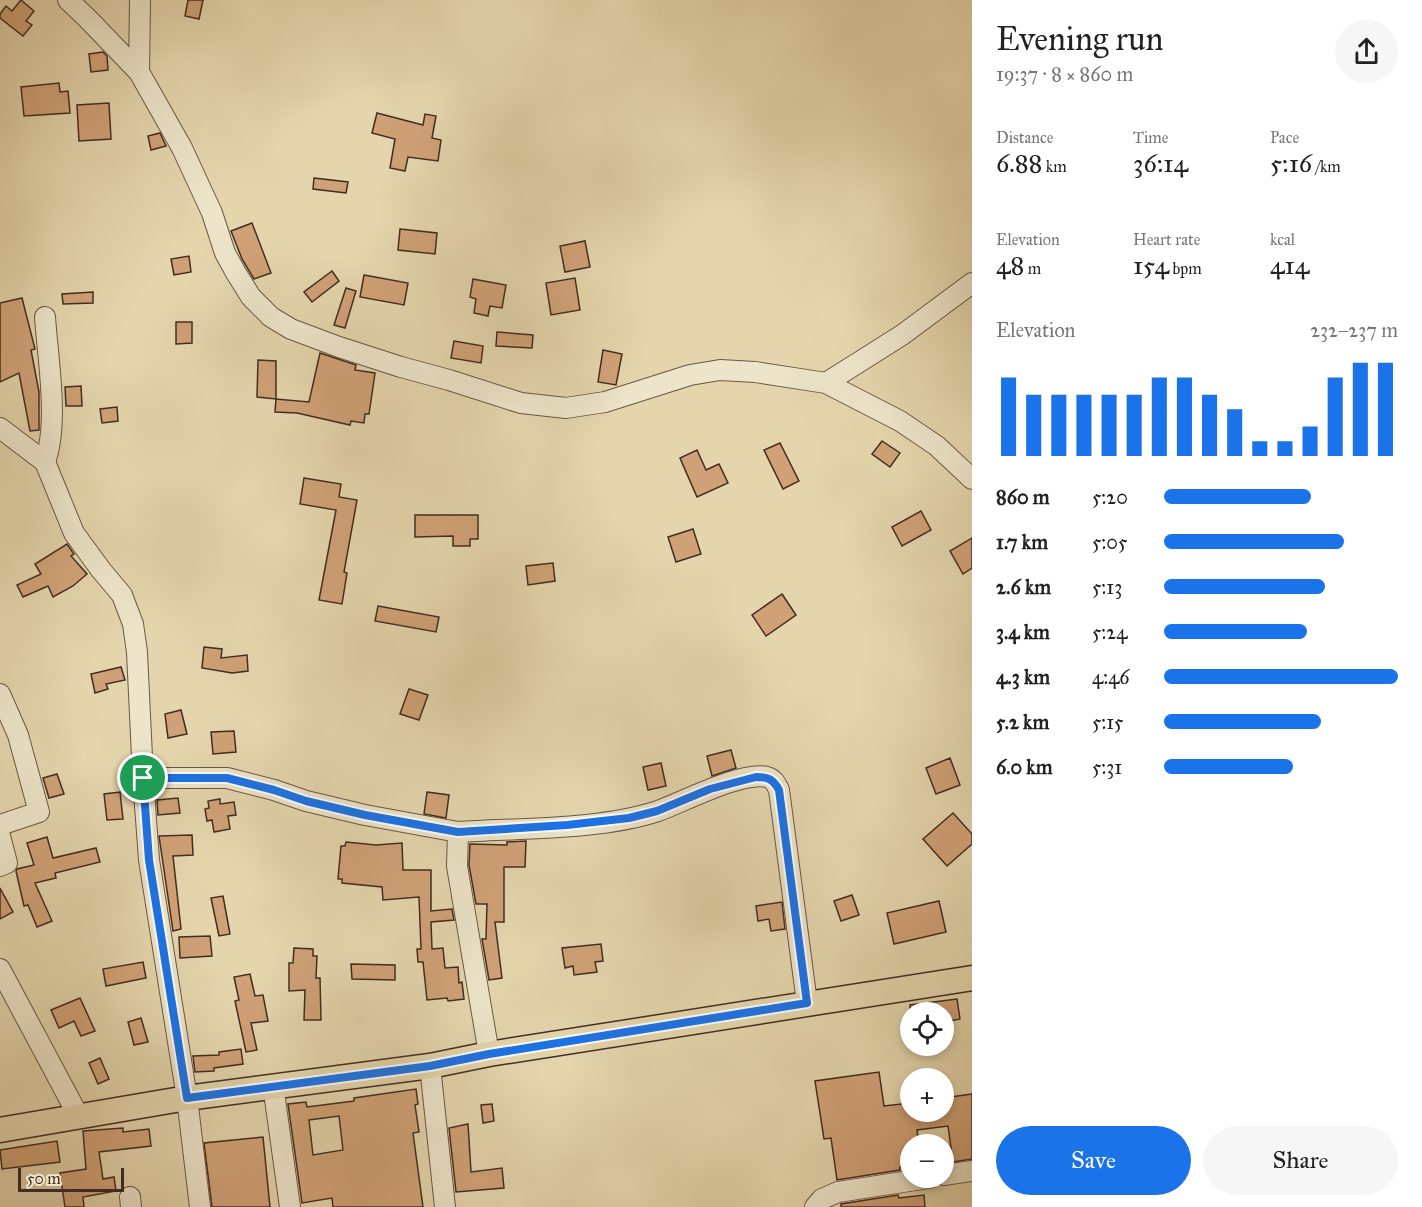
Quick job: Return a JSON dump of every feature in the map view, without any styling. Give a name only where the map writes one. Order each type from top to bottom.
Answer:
[{"type":"main road","points":[[0,1130],[273,1085],[430,1066],[489,1054],[972,978]]},
{"type":"street","points":[[68,0],[139,72],[182,148],[212,213],[225,253],[236,273],[251,297],[271,317],[291,329],[339,347],[521,404],[566,408],[605,402],[690,375],[720,370],[755,372],[826,383],[900,421],[938,446],[972,479]]},
{"type":"street","points":[[139,72],[140,0]]},
{"type":"street","points":[[826,383],[902,335],[972,283]]},
{"type":"street","points":[[45,317],[52,416],[50,450],[45,462]]},
{"type":"street","points":[[0,428],[45,462],[74,533],[122,595],[134,624],[149,860],[187,1098],[200,1207]]},
{"type":"street","points":[[0,694],[18,735],[39,812],[0,825]]},
{"type":"street","points":[[143,778],[227,778],[365,815],[458,832],[567,825],[629,818],[657,811],[731,782],[756,777],[769,778],[775,782],[779,790],[807,1003]]},
{"type":"street","points":[[458,832],[457,866],[489,1054]]},
{"type":"street","points":[[0,836],[7,863],[0,866]]},
{"type":"street","points":[[0,969],[79,1117]]},
{"type":"street","points":[[430,1066],[445,1207]]},
{"type":"street","points":[[273,1085],[290,1207]]},
{"type":"street","points":[[954,1174],[972,1171]]},
{"type":"street","points":[[815,1207],[822,1199],[838,1192],[900,1182]]},
{"type":"building","points":[[21,0],[34,11],[26,21],[32,25],[23,36],[0,18],[6,6],[12,11]]},
{"type":"building","points":[[188,0],[203,0],[199,19],[185,16]]},
{"type":"building","points":[[103,52],[107,56],[108,70],[91,72],[89,54]]},
{"type":"building","points":[[59,83],[60,92],[68,91],[70,113],[24,116],[21,87]]},
{"type":"building","points":[[109,103],[111,139],[79,141],[77,105]]},
{"type":"building","points":[[377,113],[423,125],[425,114],[436,116],[432,138],[441,140],[438,161],[408,157],[405,171],[390,168],[395,139],[372,133]]},
{"type":"building","points":[[160,133],[166,146],[151,150],[148,136]]},
{"type":"building","points":[[314,178],[348,182],[346,193],[313,189]]},
{"type":"building","points":[[252,223],[271,273],[254,279],[242,259],[231,231]]},
{"type":"building","points":[[400,229],[437,233],[435,254],[398,250]]},
{"type":"building","points":[[585,241],[590,267],[565,272],[560,246]]},
{"type":"building","points":[[189,256],[191,272],[174,275],[171,259]]},
{"type":"building","points":[[332,271],[339,281],[312,302],[304,292]]},
{"type":"building","points":[[364,275],[408,283],[404,305],[360,297]]},
{"type":"building","points":[[575,278],[580,310],[551,315],[546,283]]},
{"type":"building","points":[[473,279],[506,285],[502,308],[490,306],[488,316],[474,313],[476,299],[470,297]]},
{"type":"building","points":[[346,288],[356,291],[345,328],[334,325]]},
{"type":"building","points":[[93,292],[93,303],[63,304],[62,294]]},
{"type":"building","points":[[22,298],[35,349],[31,350],[39,392],[39,430],[30,431],[19,373],[0,382],[0,303]]},
{"type":"building","points":[[176,322],[192,322],[192,343],[176,344]]},
{"type":"building","points":[[497,332],[533,335],[532,348],[496,346]]},
{"type":"building","points":[[454,341],[483,346],[481,363],[451,358]]},
{"type":"building","points":[[603,350],[622,354],[616,385],[598,382]]},
{"type":"building","points":[[320,353],[356,365],[355,370],[375,373],[369,414],[365,414],[364,423],[351,421],[350,425],[297,413],[275,412],[276,399],[309,402]]},
{"type":"building","points":[[258,360],[276,361],[276,399],[257,397]]},
{"type":"building","points":[[81,386],[82,406],[66,406],[65,387]]},
{"type":"building","points":[[117,407],[118,421],[102,423],[100,409]]},
{"type":"building","points":[[882,441],[900,453],[890,467],[872,454]]},
{"type":"building","points":[[780,443],[799,481],[783,489],[764,450]]},
{"type":"building","points":[[697,450],[706,470],[719,464],[728,483],[697,497],[680,458]]},
{"type":"building","points":[[304,478],[341,484],[339,497],[357,500],[344,572],[347,573],[342,604],[319,600],[336,510],[300,504]]},
{"type":"building","points":[[921,511],[931,530],[902,546],[892,527]]},
{"type":"building","points":[[415,515],[478,515],[478,539],[470,539],[470,546],[453,546],[453,536],[415,537]]},
{"type":"building","points":[[693,529],[701,554],[676,562],[668,537]]},
{"type":"building","points":[[972,538],[972,568],[963,574],[950,551]]},
{"type":"building","points":[[67,544],[74,554],[71,556],[87,574],[73,586],[53,597],[48,586],[23,597],[17,585],[41,574],[35,564]]},
{"type":"building","points":[[553,563],[555,581],[528,585],[526,566]]},
{"type":"building","points":[[782,594],[796,615],[766,636],[752,615]]},
{"type":"building","points":[[378,606],[439,617],[436,632],[375,621]]},
{"type":"building","points":[[204,647],[222,649],[221,658],[247,655],[248,671],[232,673],[202,668]]},
{"type":"building","points":[[121,667],[125,680],[106,684],[108,689],[95,693],[91,674]]},
{"type":"building","points":[[409,689],[428,695],[419,720],[400,714]]},
{"type":"building","points":[[181,710],[187,734],[168,738],[165,714]]},
{"type":"building","points":[[234,731],[236,752],[213,754],[211,732]]},
{"type":"building","points":[[731,750],[736,768],[712,776],[707,756]]},
{"type":"building","points":[[950,758],[960,785],[936,794],[926,768]]},
{"type":"building","points":[[661,763],[666,786],[648,790],[643,767]]},
{"type":"building","points":[[57,774],[64,794],[49,798],[43,778]]},
{"type":"building","points":[[120,792],[123,819],[107,820],[104,794]]},
{"type":"building","points":[[427,792],[449,795],[446,818],[424,814]]},
{"type":"building","points":[[178,798],[180,813],[158,815],[157,800]]},
{"type":"building","points":[[220,799],[220,804],[234,802],[236,815],[228,816],[230,829],[214,832],[212,820],[207,821],[205,809],[209,808],[208,801]]},
{"type":"building","points":[[953,813],[972,834],[972,844],[947,866],[923,839]]},
{"type":"building","points":[[192,835],[193,855],[173,856],[181,929],[173,931],[159,836]]},
{"type":"building","points":[[47,837],[53,858],[96,848],[100,862],[55,873],[56,878],[35,883],[52,921],[37,927],[28,905],[24,906],[16,871],[34,865],[27,843]]},
{"type":"building","points":[[526,841],[525,867],[504,867],[504,922],[495,922],[502,978],[489,980],[482,939],[486,939],[487,904],[476,904],[469,865],[470,844],[507,845],[507,842]]},
{"type":"building","points":[[346,842],[376,845],[402,843],[403,870],[431,870],[431,911],[452,909],[454,920],[431,922],[432,949],[443,948],[445,968],[458,967],[459,983],[462,982],[464,999],[427,1000],[423,962],[418,962],[417,949],[421,949],[419,897],[383,900],[382,887],[342,883],[342,879],[338,879],[341,846],[345,846]]},
{"type":"building","points":[[0,888],[13,912],[0,919]]},
{"type":"building","points":[[852,895],[859,915],[841,921],[834,901]]},
{"type":"building","points":[[223,896],[230,934],[219,936],[211,898]]},
{"type":"building","points":[[939,901],[946,932],[894,944],[887,913]]},
{"type":"building","points":[[782,902],[785,929],[771,931],[769,919],[758,921],[756,906]]},
{"type":"building","points":[[210,936],[212,956],[180,958],[179,937]]},
{"type":"building","points":[[601,944],[603,961],[595,962],[597,972],[574,975],[573,966],[565,968],[562,948]]},
{"type":"building","points":[[294,948],[313,949],[313,956],[317,956],[316,978],[320,978],[321,1020],[304,1020],[305,990],[289,991],[289,963],[293,963]]},
{"type":"building","points":[[143,962],[146,978],[106,986],[103,969]]},
{"type":"building","points":[[351,964],[395,965],[395,980],[352,979]]},
{"type":"building","points":[[250,974],[255,996],[263,995],[268,1021],[251,1023],[257,1050],[246,1052],[235,1001],[239,1000],[234,977]]},
{"type":"building","points":[[80,998],[95,1031],[81,1036],[74,1021],[59,1028],[51,1010]]},
{"type":"building","points":[[957,999],[960,1019],[954,1020],[954,1002],[934,1002]]},
{"type":"building","points":[[141,1018],[148,1042],[134,1045],[128,1022]]},
{"type":"building","points":[[241,1049],[243,1064],[214,1068],[214,1071],[195,1072],[193,1056],[219,1055],[219,1052]]},
{"type":"building","points":[[100,1058],[109,1079],[98,1084],[89,1063]]},
{"type":"building","points":[[879,1072],[884,1106],[900,1104],[900,1122],[954,1122],[954,1097],[972,1094],[972,1159],[954,1162],[954,1134],[949,1134],[948,1126],[917,1130],[918,1134],[900,1134],[900,1170],[837,1180],[831,1138],[824,1139],[815,1081]]},
{"type":"building","points":[[416,1089],[418,1104],[415,1105],[419,1132],[413,1133],[423,1207],[333,1207],[332,1198],[302,1203],[288,1104],[306,1102],[307,1107],[354,1101],[354,1098]],"holes":[[[339,1116],[343,1150],[313,1155],[309,1120]]]},
{"type":"building","points":[[492,1104],[494,1121],[483,1123],[481,1105]]},
{"type":"building","points":[[468,1124],[471,1172],[502,1168],[504,1188],[456,1192],[449,1128]]},
{"type":"building","points":[[123,1128],[123,1132],[149,1129],[151,1146],[99,1152],[103,1179],[114,1177],[116,1191],[83,1197],[84,1207],[65,1207],[60,1173],[86,1169],[83,1131]]},
{"type":"building","points":[[263,1137],[270,1207],[212,1207],[204,1143]]},
{"type":"building","points":[[57,1141],[60,1162],[2,1169],[0,1150]]},
{"type":"building","points":[[898,1195],[899,1198],[924,1195],[925,1207],[841,1207],[841,1204]]},
{"type":"route","points":[[756,777],[769,778],[775,782],[779,790],[807,1003],[489,1054],[430,1066],[187,1098],[149,860],[143,778],[227,778],[365,815],[458,832],[567,825],[629,818],[657,811],[731,782],[756,777]]}]
